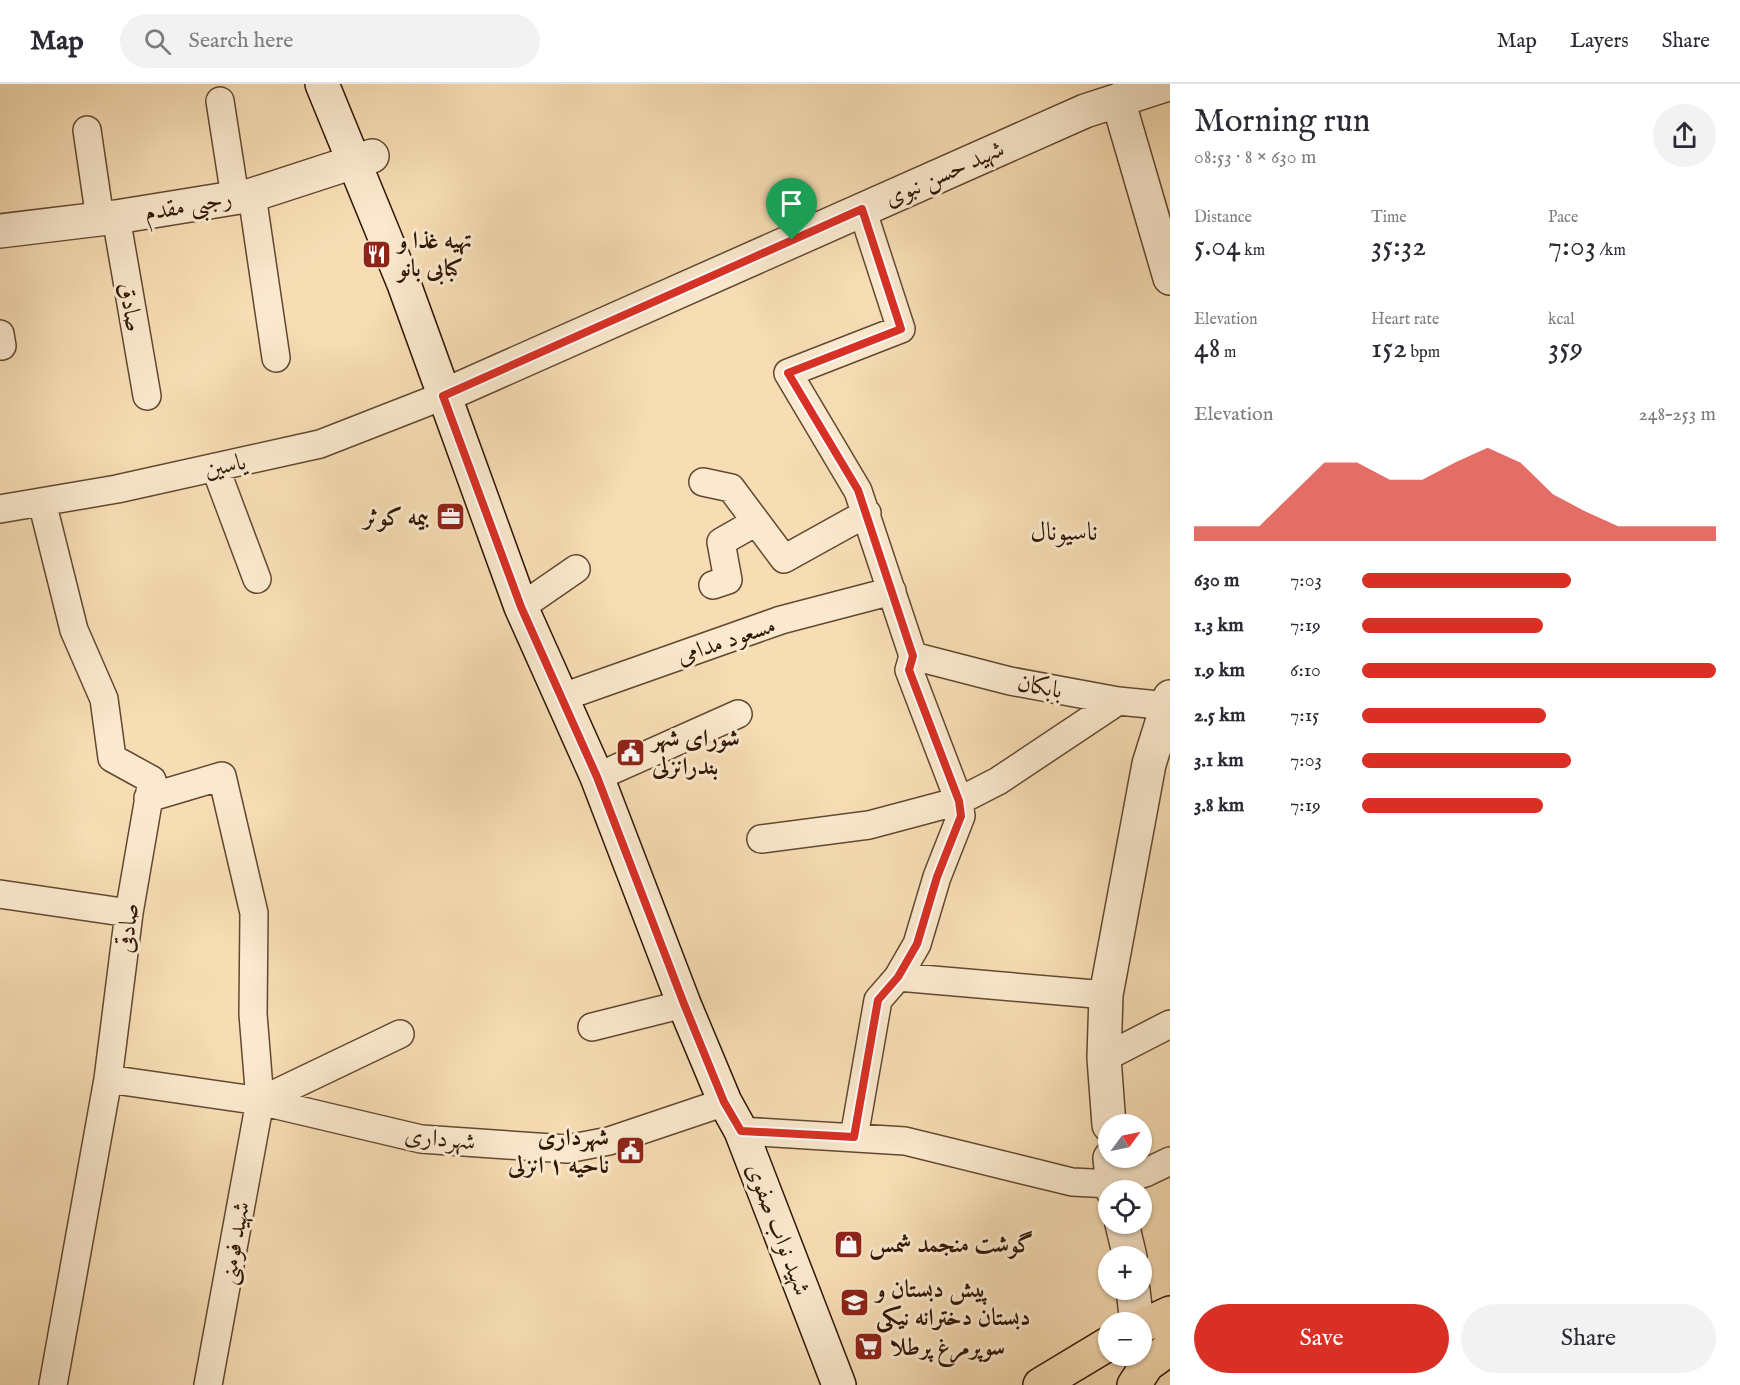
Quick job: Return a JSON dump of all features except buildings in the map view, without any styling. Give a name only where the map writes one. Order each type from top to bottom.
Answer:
[{"type":"main road","points":[[1152,1321],[1170,1312]]},
{"type":"main road","points":[[1134,1385],[1147,1365],[1170,1347]]},
{"type":"main road","points":[[1040,1385],[1098,1350]]},
{"type":"street","points":[[322,84],[363,159]]},
{"type":"street","points":[[342,84],[363,159]]},
{"type":"street","name":"شهید حسن نبوی","points":[[443,396],[1085,111],[1168,84]]},
{"type":"street","points":[[1118,100],[1170,278]]},
{"type":"street","points":[[220,101],[244,196],[276,358]]},
{"type":"street","name":"صادق","points":[[87,130],[147,396]]},
{"type":"street","name":"رجبی مقدم","points":[[0,231],[108,218],[244,196],[363,159]]},
{"type":"street","name":"شهید نواب صفوی","points":[[363,159],[373,204],[521,607],[597,777],[684,1004],[724,1102],[741,1131],[839,1385]]},
{"type":"street","points":[[854,1137],[878,1000],[898,977],[917,944],[937,877],[961,816],[959,801],[909,670],[913,656],[867,513],[858,490],[788,373],[901,329],[862,209]]},
{"type":"street","name":"یاسین","points":[[0,509],[320,444],[443,396]]},
{"type":"street","points":[[215,467],[257,579]]},
{"type":"street","points":[[703,482],[731,488],[784,559],[867,513]]},
{"type":"street","name":"صادقی","points":[[42,502],[74,630],[104,699],[112,758],[152,780],[129,913],[108,1079],[53,1385]]},
{"type":"street","points":[[713,585],[728,580],[721,542],[756,522]]},
{"type":"street","points":[[521,607],[576,569]]},
{"type":"street","name":"مسعود مدامی","points":[[563,697],[781,620],[892,591]]},
{"type":"street","name":"بابکان","points":[[913,656],[1010,681],[1118,701],[1169,703]]},
{"type":"street","points":[[761,839],[869,825],[959,801],[998,781],[1118,701]]},
{"type":"street","points":[[1108,1114],[1104,1058],[1106,995],[1160,763],[1169,703]]},
{"type":"street","points":[[597,777],[738,714]]},
{"type":"street","name":"شهید فومنی","points":[[148,798],[222,776],[254,913],[253,1014],[260,1101],[207,1385]]},
{"type":"street","points":[[0,894],[129,913]]},
{"type":"street","points":[[898,977],[1106,995]]},
{"type":"street","points":[[592,1027],[684,1004]]},
{"type":"street","points":[[1104,1058],[1170,1024]]},
{"type":"street","points":[[260,1101],[400,1034]]},
{"type":"street","name":"شهرداری","points":[[108,1079],[260,1101],[421,1139],[567,1149],[619,1138],[724,1102]]},
{"type":"street","points":[[741,1131],[905,1141],[1072,1182],[1145,1173],[1170,1161]]},
{"type":"place","name":"تهیه غذا و کبابی بانو","points":[[377,254]]},
{"type":"place","name":"بیمه کوثر","points":[[450,517]]},
{"type":"place","name":"شورای شهر بندرانزلی","points":[[631,752]]},
{"type":"place","name":"شهرداری ناحیه ۱ انزلی","points":[[630,1151]]},
{"type":"place","name":"گوشت منجمد شمس","points":[[848,1244]]},
{"type":"place","name":"پیش دبستان و دبستان دخترانه نیکی","points":[[855,1303]]},
{"type":"place","name":"سوپرمرغ پرطلا","points":[[869,1347]]},
{"type":"district","name":"ناسیونال","points":[[1064,531]]},
{"type":"route","points":[[862,209],[901,329],[788,373],[858,490],[867,513],[913,656],[909,670],[959,801],[961,816],[937,877],[917,944],[898,977],[878,1000],[854,1137],[741,1131],[724,1102],[597,777],[521,607],[443,396],[792,240],[862,209]]}]
